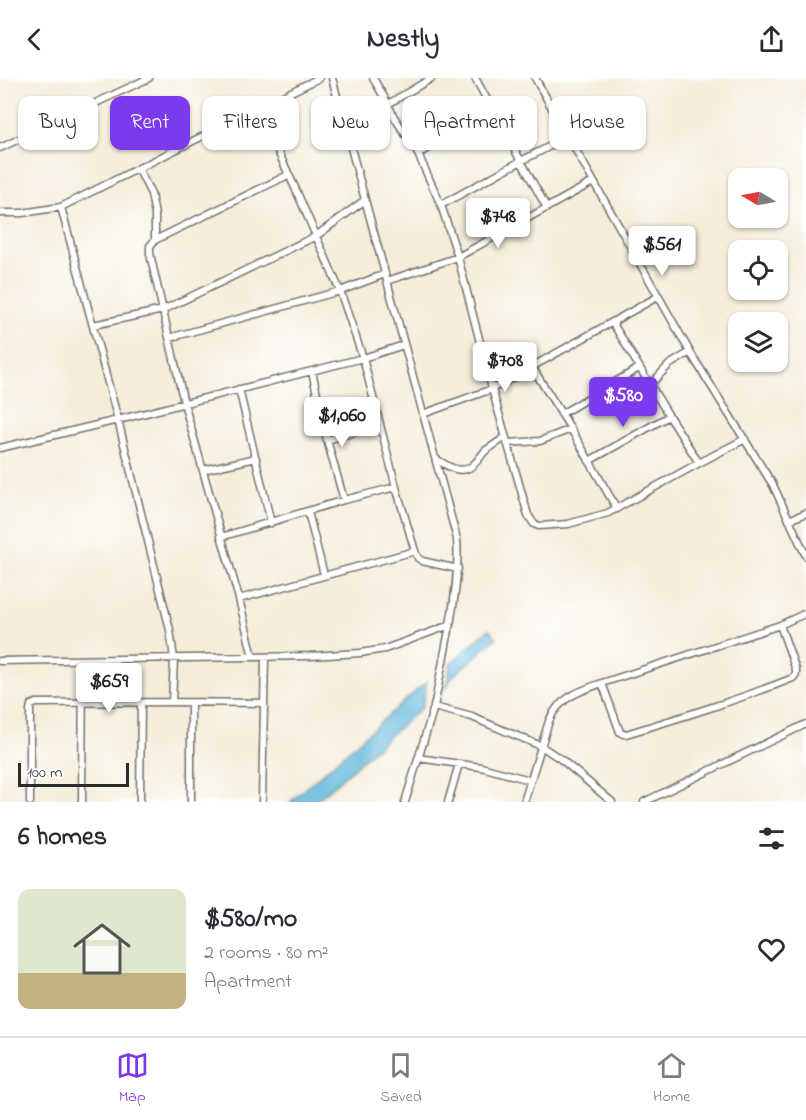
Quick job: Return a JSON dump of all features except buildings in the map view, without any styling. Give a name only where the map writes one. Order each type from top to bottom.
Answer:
[{"type":"street","points":[[0,148],[149,78]]},
{"type":"street","points":[[282,96],[319,78]]},
{"type":"street","points":[[332,78],[457,538],[458,569],[454,601],[437,694],[405,802]]},
{"type":"street","points":[[373,78],[383,96]]},
{"type":"street","points":[[390,103],[432,78]]},
{"type":"street","points":[[475,78],[485,96]]},
{"type":"street","points":[[535,78],[549,103]]},
{"type":"street","points":[[390,108],[417,154],[441,205],[458,257],[506,440],[528,515],[534,524],[539,526],[568,524],[617,509],[745,439]]},
{"type":"street","points":[[0,213],[22,213],[61,207],[202,136]]},
{"type":"street","points":[[441,205],[549,147]]},
{"type":"street","points":[[277,150],[340,291],[363,358],[396,487],[418,558],[422,561],[458,569]]},
{"type":"street","points":[[417,154],[424,150]]},
{"type":"street","points":[[515,150],[547,208]]},
{"type":"street","points":[[575,150],[690,352],[773,485],[806,556]]},
{"type":"street","points":[[138,168],[151,194],[155,215],[155,240]]},
{"type":"street","points":[[253,657],[184,403],[150,246],[155,240],[288,175]]},
{"type":"street","points":[[169,338],[458,257],[593,182]]},
{"type":"street","points":[[93,325],[163,310],[316,237],[365,200]]},
{"type":"street","points":[[61,207],[118,420],[170,630],[174,659],[172,702]]},
{"type":"street","points":[[423,414],[492,389],[659,296]]},
{"type":"street","points":[[612,322],[699,463]]},
{"type":"street","points":[[0,448],[363,358],[404,345]]},
{"type":"street","points":[[650,385],[669,365],[690,352]]},
{"type":"street","points":[[532,367],[617,509]]},
{"type":"street","points":[[561,414],[639,368]]},
{"type":"street","points":[[312,371],[327,440],[344,500]]},
{"type":"street","points":[[240,389],[271,523]]},
{"type":"street","points":[[589,461],[669,416]]},
{"type":"street","points":[[327,440],[380,425]]},
{"type":"street","points":[[436,459],[456,470],[466,469],[491,446],[506,440],[540,441],[571,429]]},
{"type":"street","points":[[203,470],[255,458]]},
{"type":"street","points":[[221,537],[396,487]]},
{"type":"street","points":[[308,512],[324,575]]},
{"type":"street","points":[[789,520],[806,513]]},
{"type":"street","points":[[239,599],[415,551]]},
{"type":"street","points":[[524,802],[553,710],[560,703],[602,682],[780,625],[806,613]]},
{"type":"street","points":[[0,661],[265,657],[360,653],[385,649],[450,625]]},
{"type":"street","points":[[602,682],[622,734],[713,707],[793,678],[796,670],[780,625]]},
{"type":"street","points":[[262,802],[265,657]]},
{"type":"street","points":[[82,660],[82,802]]},
{"type":"street","points":[[30,802],[31,705],[83,702],[264,704]]},
{"type":"street","points":[[140,802],[141,702]]},
{"type":"street","points":[[191,703],[191,802]]},
{"type":"street","points":[[434,707],[472,717],[541,746],[569,765],[612,802]]},
{"type":"street","points":[[644,802],[806,724]]},
{"type":"street","points":[[418,758],[481,767],[530,780]]},
{"type":"street","points":[[448,802],[459,764]]},
{"type":"water","points":[[489,629],[497,638],[450,679],[446,689],[450,664]]},
{"type":"water","points":[[427,681],[422,707],[315,802],[290,802]]}]
